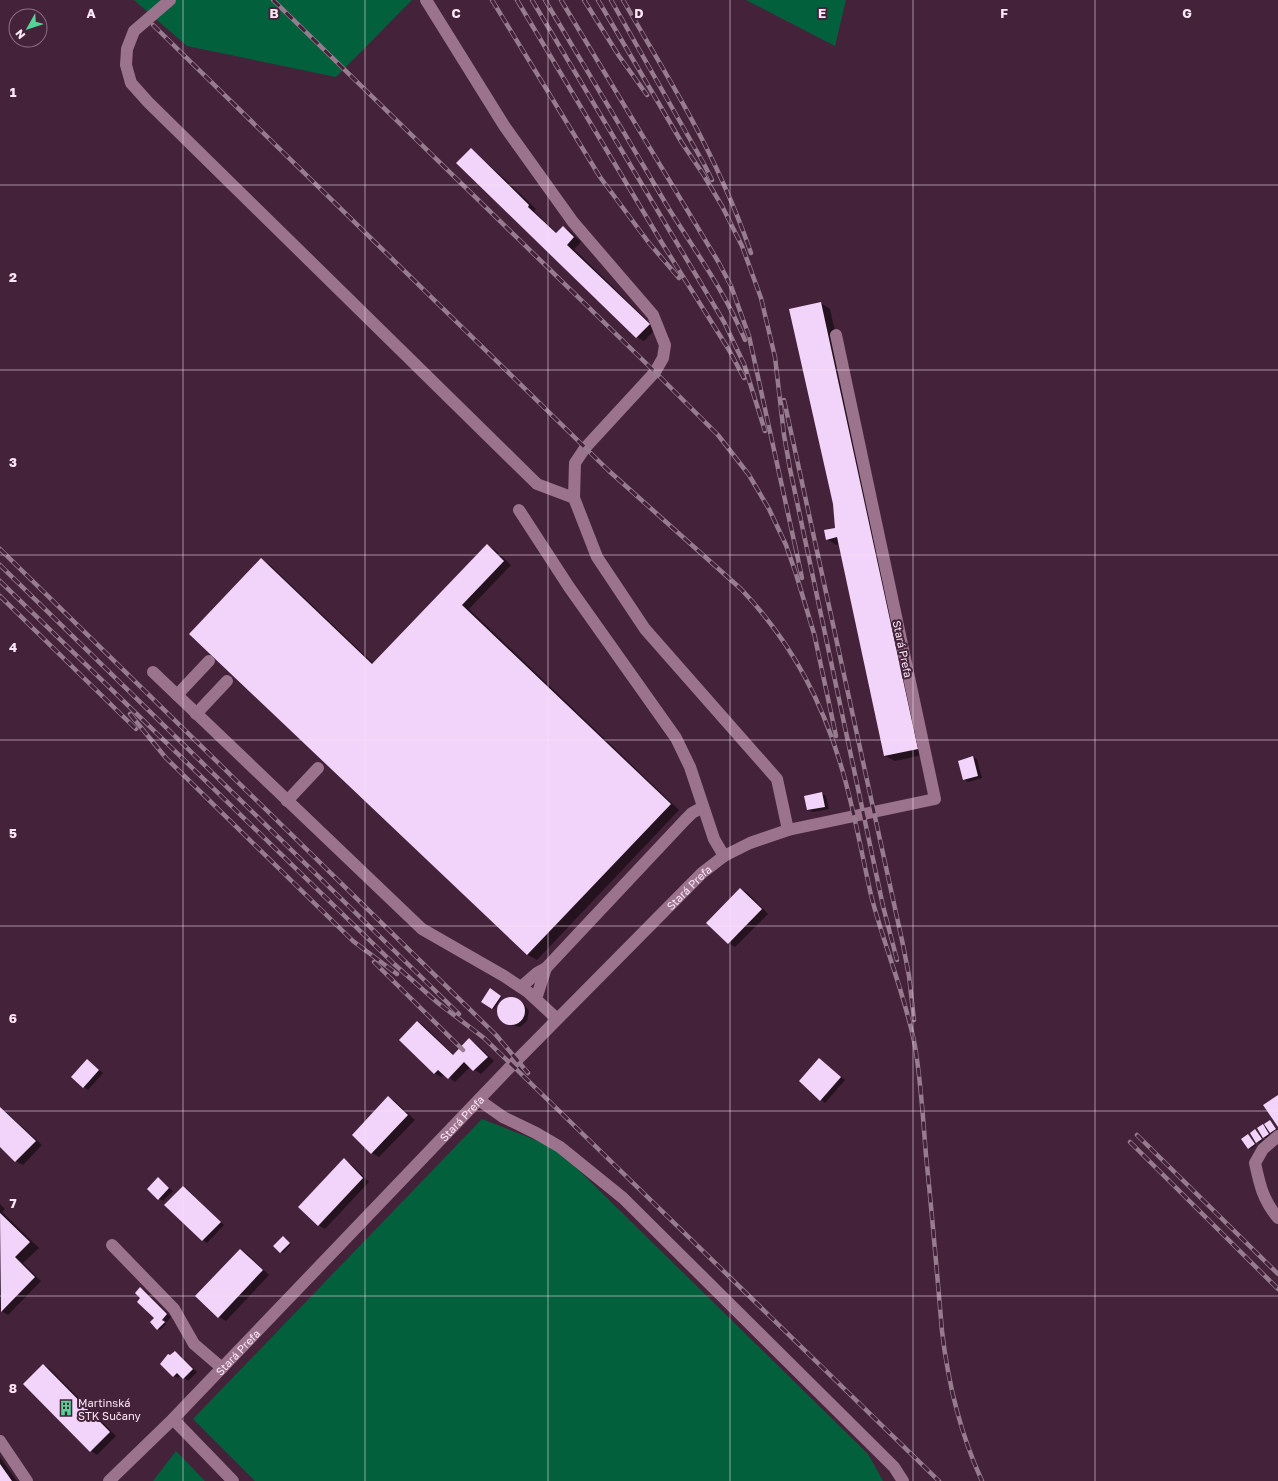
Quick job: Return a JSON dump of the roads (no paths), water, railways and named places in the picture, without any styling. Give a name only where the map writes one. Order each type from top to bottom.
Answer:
[{"type":"street","points":[[170,0],[134,31],[127,49],[126,65],[131,83],[148,102],[537,484],[574,498]]},
{"type":"street","points":[[426,0],[505,127],[573,222],[653,315],[665,345],[663,358],[655,372],[585,448],[575,463],[574,498],[597,557],[645,629],[776,779],[788,830]]},
{"type":"street","name":"Stará Prefa","points":[[109,1481],[173,1419],[557,1019],[702,873],[724,856],[750,843],[788,830],[935,799],[836,335]]},
{"type":"street","points":[[519,510],[569,587],[676,738],[690,767],[714,839],[724,856]]},
{"type":"street","points":[[177,695],[209,661]]},
{"type":"street","points":[[152,672],[422,929],[504,976],[536,999],[557,1019]]},
{"type":"street","points":[[196,714],[227,681]]},
{"type":"street","points":[[287,801],[318,768]]},
{"type":"street","points":[[520,987],[537,973],[546,968],[685,820],[703,807]]},
{"type":"street","points":[[536,999],[546,968]]},
{"type":"street","points":[[479,1100],[503,1117],[536,1133],[560,1147],[623,1198],[894,1467],[903,1481]]},
{"type":"street","points":[[1278,1136],[1263,1149],[1255,1163],[1261,1190],[1272,1211],[1278,1218]]},
{"type":"street","points":[[112,1245],[174,1309],[194,1344],[222,1368]]},
{"type":"street","points":[[173,1419],[233,1481]]},
{"type":"street","points":[[0,1441],[27,1481]]},
{"type":"railway","points":[[273,0],[718,435],[749,475],[769,509],[786,545],[815,637]]},
{"type":"railway","points":[[492,0],[600,177],[649,243],[679,278]]},
{"type":"railway","points":[[517,0],[662,243],[729,350],[744,378]]},
{"type":"railway","points":[[532,0],[724,322],[744,364],[765,431]]},
{"type":"railway","points":[[545,0],[669,209],[719,289],[745,340]]},
{"type":"railway","points":[[561,0],[719,263],[731,286],[749,336],[796,550]]},
{"type":"railway","points":[[584,0],[619,56],[647,95]]},
{"type":"railway","points":[[598,0],[682,143],[722,206],[742,246],[761,298],[775,357],[784,435],[790,469],[883,906],[897,960]]},
{"type":"railway","points":[[611,0],[712,180]]},
{"type":"railway","points":[[623,0],[676,91],[713,161],[742,227],[751,253]]},
{"type":"railway","points":[[153,25],[609,471],[741,589],[760,610],[791,653],[816,700],[827,724],[836,750],[855,820],[871,895],[911,1027],[920,1087],[942,1331],[948,1370],[951,1389],[961,1426],[982,1481]]},
{"type":"railway","points":[[784,400],[903,945],[909,976],[914,1020]]},
{"type":"railway","points":[[795,545],[802,578]]},
{"type":"railway","points":[[0,549],[496,1035],[528,1073]]},
{"type":"railway","points":[[0,565],[459,1014]]},
{"type":"railway","points":[[0,581],[393,963],[438,1003],[484,1038],[939,1481]]},
{"type":"railway","points":[[0,596],[136,729]]},
{"type":"railway","points":[[814,633],[836,736]]},
{"type":"railway","points":[[130,714],[166,758],[353,941],[397,974]]},
{"type":"railway","points":[[374,962],[463,1050]]},
{"type":"railway","points":[[1137,1135],[1278,1274]]},
{"type":"railway","points":[[1130,1142],[1278,1289]]},
{"type":"place","name":"Martinská STK Sučany","points":[[66,1408]]}]
